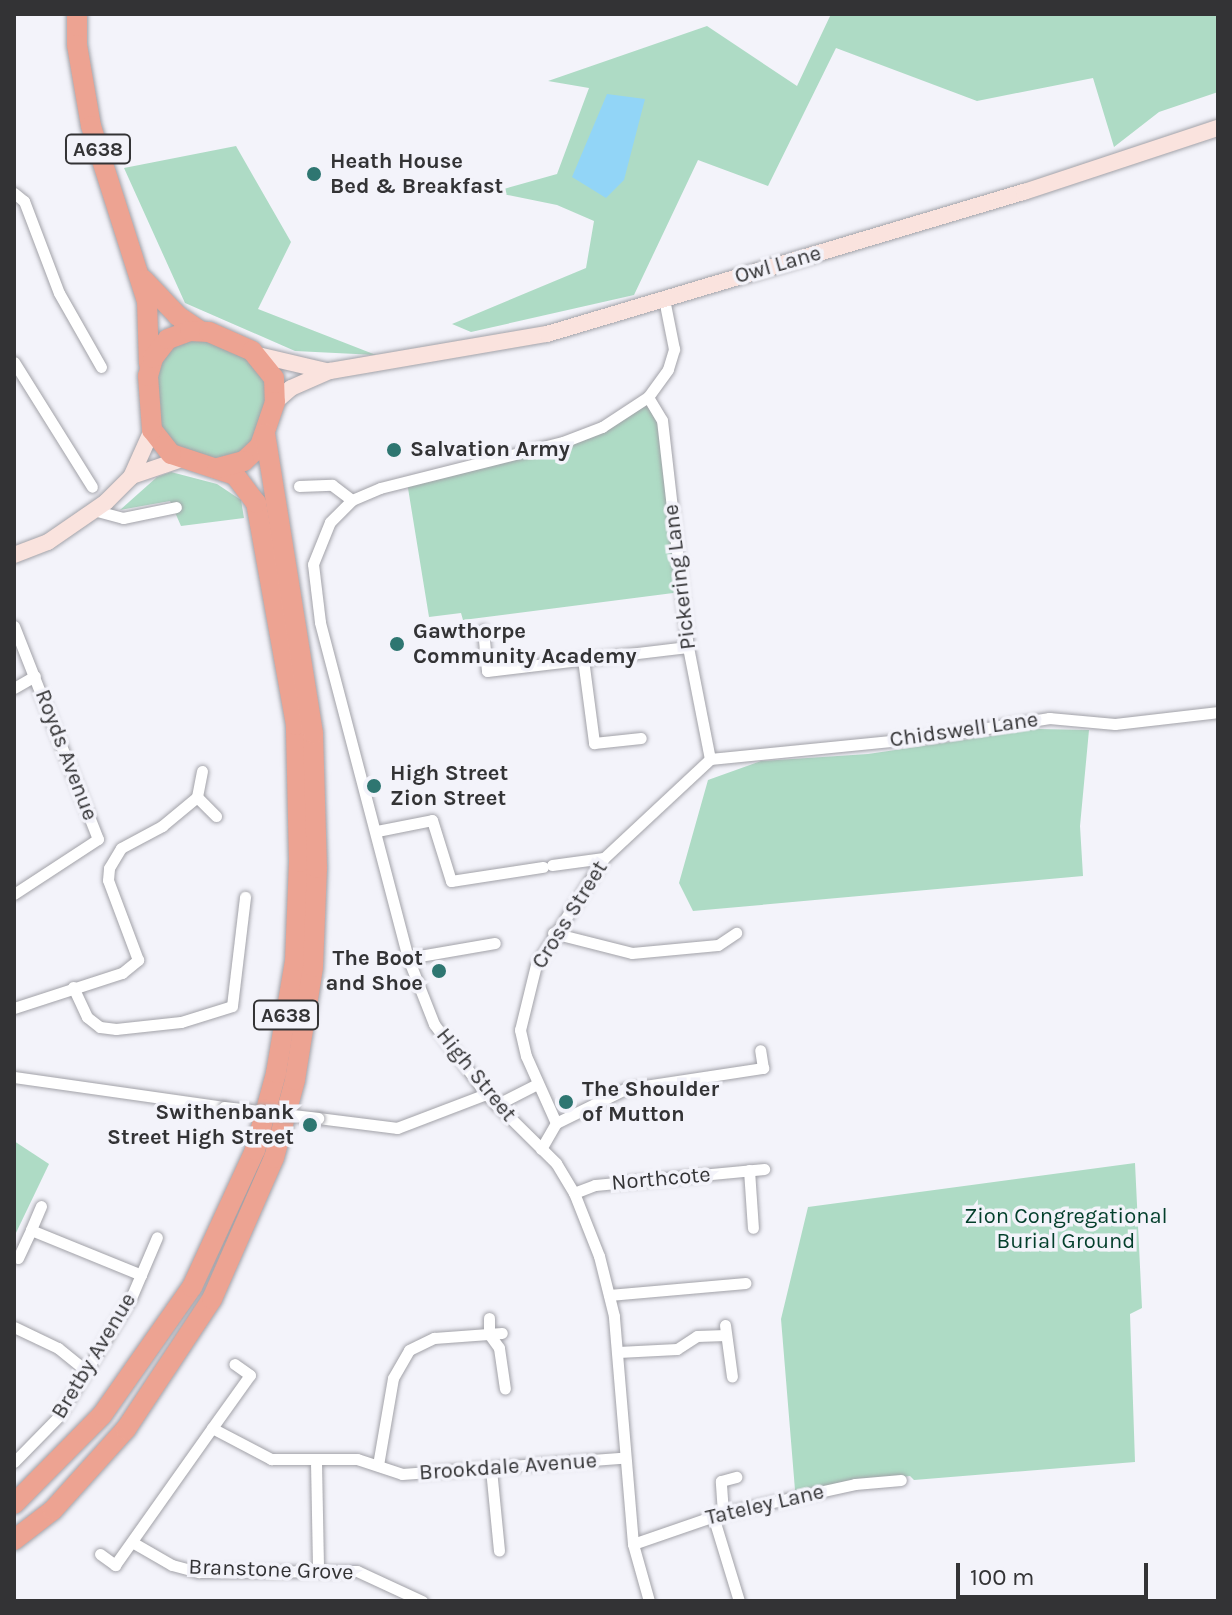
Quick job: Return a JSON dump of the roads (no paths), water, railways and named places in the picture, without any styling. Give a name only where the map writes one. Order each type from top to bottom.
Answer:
[{"type":"highway","name":"A638","points":[[14,1504],[102,1415],[192,1287],[255,1150],[276,1073],[295,961],[296,725],[256,503],[248,486],[218,468],[182,459],[164,448],[152,430],[143,278],[91,126],[77,45],[77,14]]},
{"type":"highway","name":"A638","points":[[143,278],[178,316],[200,331],[258,355]]},
{"type":"highway","points":[[149,369],[168,339],[200,331]]},
{"type":"highway","points":[[258,355],[274,378],[275,402]]},
{"type":"highway","name":"A638","points":[[218,468],[244,461],[265,434],[275,402]]},
{"type":"highway","name":"A638","points":[[14,1540],[53,1510],[126,1429],[212,1299],[274,1158],[295,1080],[313,967],[317,868],[313,733],[265,434]]},
{"type":"main road","name":"Owl Lane","points":[[275,402],[291,388],[330,371],[547,334],[1024,192],[1218,128]]},
{"type":"main road","name":"Owl Lane","points":[[258,355],[330,371]]},
{"type":"main road","points":[[14,555],[48,542],[97,511],[131,477],[152,430]]},
{"type":"main road","points":[[131,477],[182,459]]},
{"type":"street","points":[[14,193],[24,201],[59,293],[101,367]]},
{"type":"street","points":[[299,486],[332,485],[352,500],[563,442],[602,427],[648,397],[668,369],[674,349],[664,299]]},
{"type":"street","points":[[14,362],[92,487]]},
{"type":"street","name":"Pickering Lane","points":[[648,397],[662,420],[688,647],[701,735],[710,759]]},
{"type":"street","name":"High Street","points":[[352,500],[319,542],[314,587],[408,958],[446,1045],[496,1105],[541,1149],[574,1193],[609,1295],[618,1352],[622,1458],[633,1544],[649,1601]]},
{"type":"street","points":[[97,511],[123,518],[176,507]]},
{"type":"street","name":"Royds Avenue","points":[[14,626],[98,839],[14,894]]},
{"type":"street","points":[[483,630],[487,671],[688,647]]},
{"type":"street","points":[[583,659],[594,743],[641,738]]},
{"type":"street","points":[[14,688],[35,676]]},
{"type":"street","name":"Chidswell Lane","points":[[710,759],[931,737],[1049,718],[1115,724],[1218,712]]},
{"type":"street","name":"Cross Street","points":[[556,1123],[537,1084],[522,1041],[521,1018],[536,965],[553,933],[604,858],[710,759]]},
{"type":"street","points":[[14,1008],[122,973],[138,960],[108,880],[109,868],[121,848],[162,826],[197,797],[202,771]]},
{"type":"street","points":[[197,797],[216,816]]},
{"type":"street","points":[[377,831],[432,820],[451,881],[604,858]]},
{"type":"street","points":[[73,987],[87,1017],[100,1027],[116,1029],[181,1022],[232,1006],[245,897]]},
{"type":"street","points":[[553,933],[632,953],[718,945],[736,933]]},
{"type":"street","points":[[408,958],[495,943]]},
{"type":"street","points":[[541,1149],[556,1123],[625,1089],[763,1068],[760,1050]]},
{"type":"street","points":[[14,1064],[15,1077],[397,1128],[486,1094]]},
{"type":"street","points":[[496,1105],[537,1084]]},
{"type":"street","name":"Northcote","points":[[574,1193],[595,1185],[764,1169]]},
{"type":"street","points":[[749,1170],[753,1228]]},
{"type":"street","points":[[18,1258],[41,1206]]},
{"type":"street","points":[[31,1230],[141,1275]]},
{"type":"street","name":"Bretby Avenue","points":[[14,1462],[46,1434],[141,1275],[157,1237]]},
{"type":"street","points":[[609,1295],[745,1283]]},
{"type":"street","points":[[489,1318],[489,1334],[499,1348],[505,1389]]},
{"type":"street","points":[[14,1327],[58,1348],[85,1370]]},
{"type":"street","points":[[618,1352],[677,1349],[697,1336],[726,1330],[732,1377]]},
{"type":"street","points":[[378,1465],[393,1378],[409,1350],[434,1338],[502,1333]]},
{"type":"street","points":[[100,1554],[115,1565],[250,1375],[234,1364]]},
{"type":"street","name":"Brookdale Avenue","points":[[212,1428],[261,1456],[316,1462],[357,1459],[417,1475],[622,1458]]},
{"type":"street","points":[[316,1462],[318,1568]]},
{"type":"street","points":[[491,1469],[499,1551]]},
{"type":"street","points":[[736,1477],[721,1481],[718,1514],[739,1601]]},
{"type":"street","name":"Tateley Lane","points":[[633,1544],[718,1514],[855,1484],[901,1480]]},
{"type":"street","name":"Branstone Grove","points":[[132,1542],[172,1565],[199,1572],[318,1568],[367,1573],[414,1599]]},
{"type":"water","points":[[607,94],[645,99],[624,180],[606,198],[572,177]]},
{"type":"place","name":"Heath House Bed & Breakfast","points":[[314,174]]},
{"type":"place","name":"Salvation Army","points":[[394,450]]},
{"type":"place","name":"Gawthorpe Community Academy","points":[[397,644]]},
{"type":"place","name":"High Street Zion Street","points":[[374,786]]},
{"type":"place","name":"The Boot and Shoe","points":[[439,971]]},
{"type":"place","name":"The Shoulder of Mutton","points":[[566,1102]]},
{"type":"place","name":"Swithenbank Street High Street","points":[[310,1125]]},
{"type":"park label","name":"Zion Congregational Burial Ground","points":[[1066,1228]]}]
